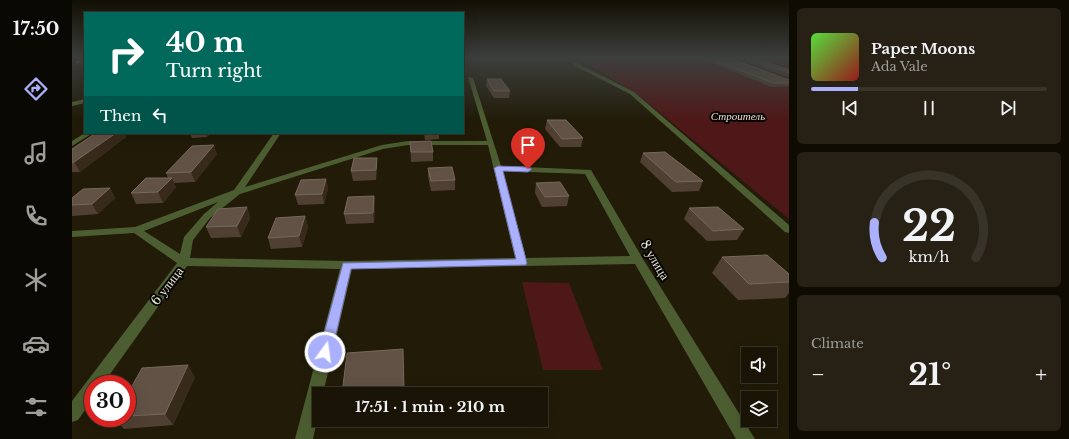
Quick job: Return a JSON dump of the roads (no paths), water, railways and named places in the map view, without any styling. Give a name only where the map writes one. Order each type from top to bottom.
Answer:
[{"type":"street","points":[[470,78],[491,143],[522,263]]},
{"type":"street","points":[[603,78],[632,93],[789,230]]},
{"type":"street","points":[[72,104],[84,101]]},
{"type":"street","points":[[72,144],[88,134]]},
{"type":"street","name":"6 улица","points":[[101,375],[184,262],[188,239],[207,216],[238,192],[277,134]]},
{"type":"street","points":[[72,234],[136,230],[238,192],[382,147],[408,143],[491,143]]},
{"type":"street","name":"8 улица","points":[[498,168],[588,172],[638,260],[746,439]]},
{"type":"street","points":[[136,230],[184,262],[347,265],[638,260]]},
{"type":"street","points":[[304,439],[347,265]]},
{"type":"street","name":"6 улица","points":[[72,414],[84,398]]},
{"type":"park label","name":"Строитель","points":[[738,116]]}]
